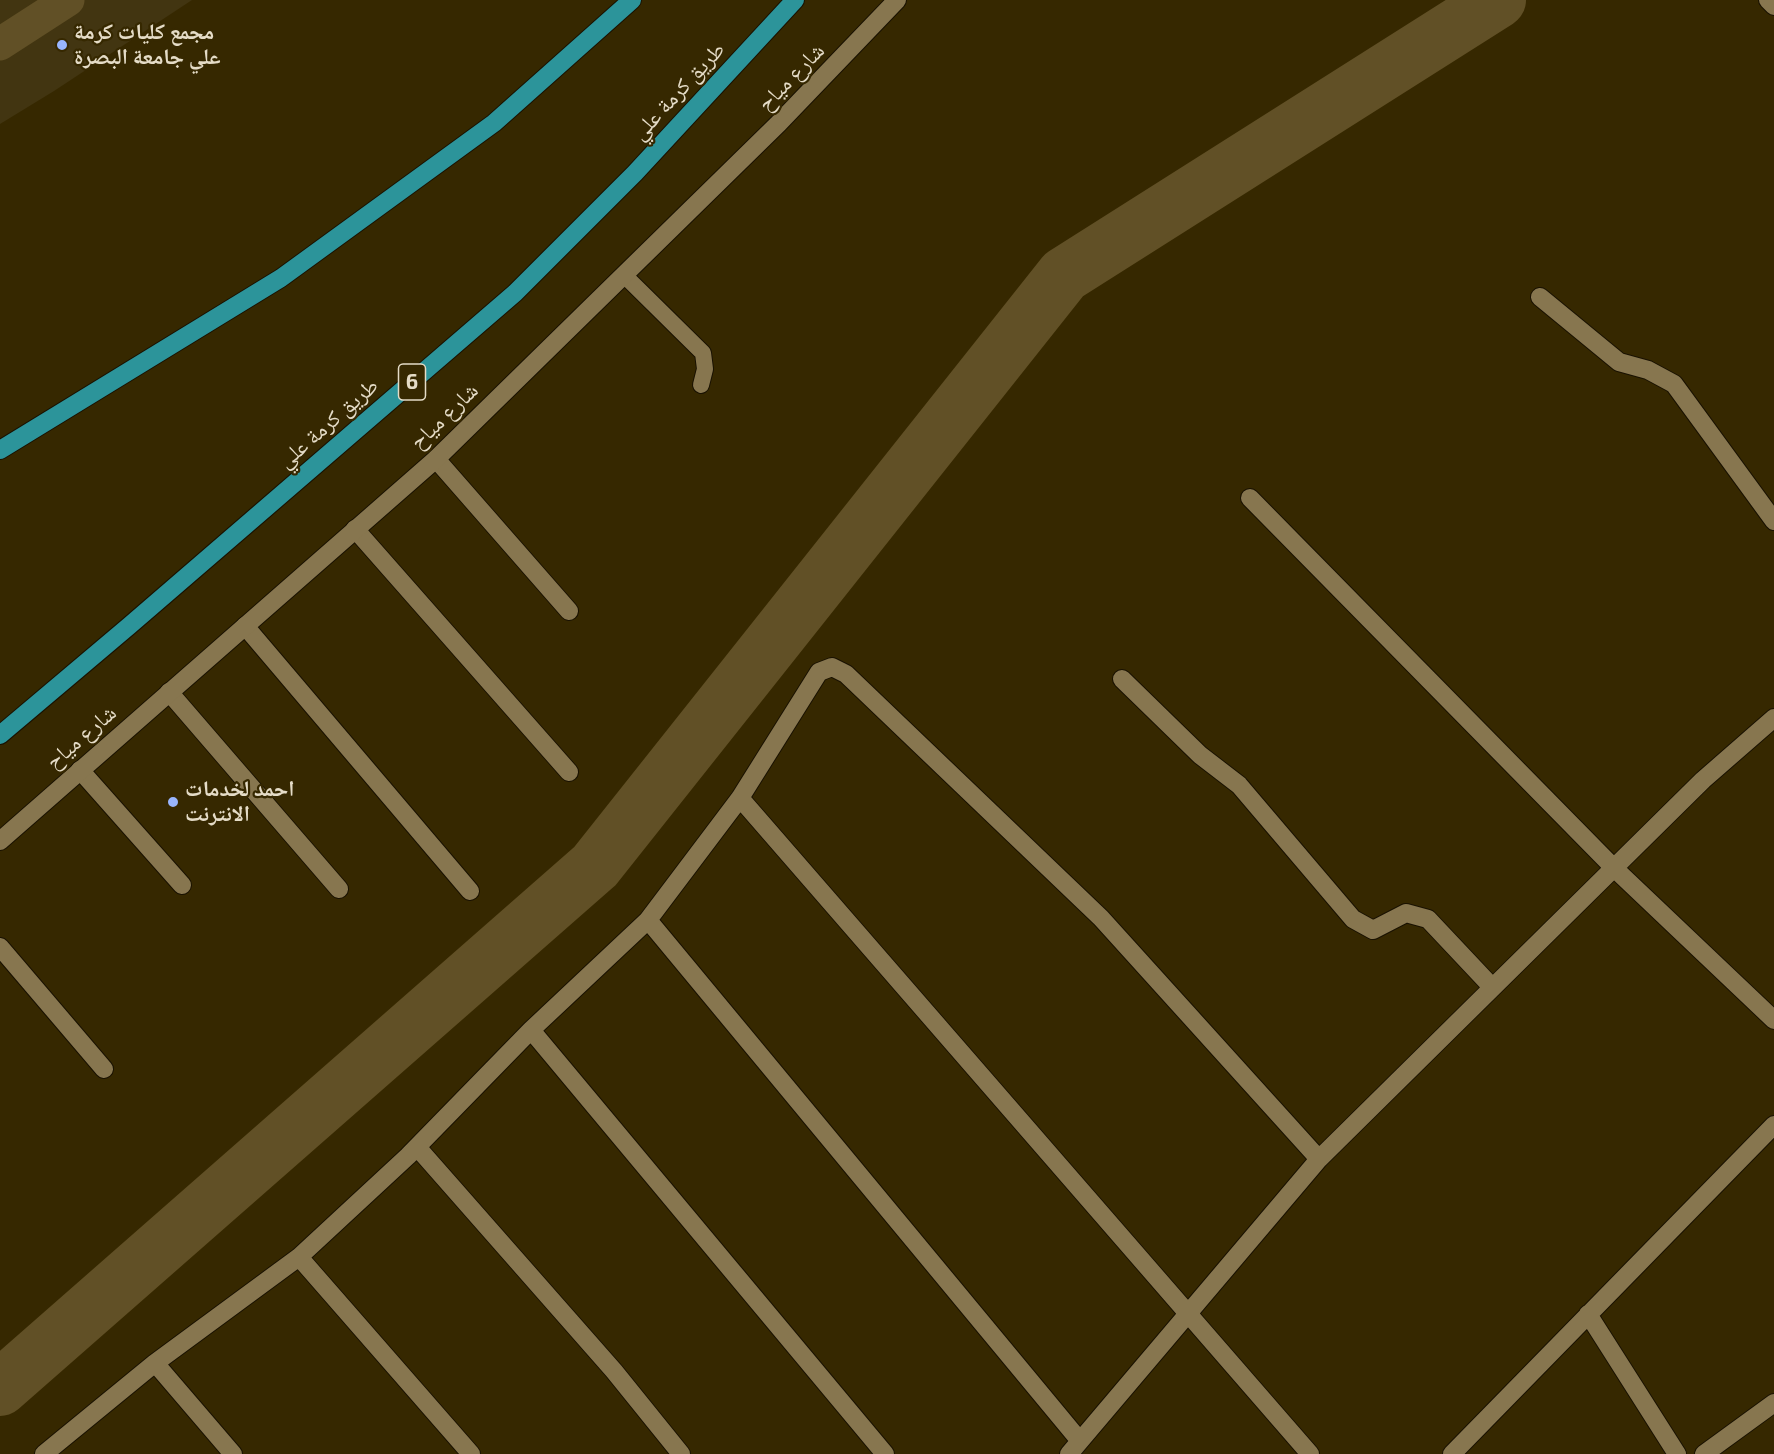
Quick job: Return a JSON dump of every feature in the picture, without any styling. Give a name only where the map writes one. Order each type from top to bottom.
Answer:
[{"type":"highway","points":[[0,450],[281,278],[494,123],[632,0]]},
{"type":"highway","name":"طريق كرمة علي","points":[[0,735],[516,293],[635,173],[795,0]]},
{"type":"street","name":"شارع مياح","points":[[0,841],[436,459],[779,123],[897,0]]},
{"type":"street","points":[[1768,0],[1774,6]]},
{"type":"street","points":[[1540,297],[1619,362],[1648,370],[1674,384],[1774,521]]},
{"type":"street","points":[[436,459],[569,611]]},
{"type":"street","points":[[1250,498],[1614,868],[1774,1020]]},
{"type":"street","points":[[355,530],[569,772]]},
{"type":"street","points":[[245,626],[470,891]]},
{"type":"street","points":[[44,1454],[155,1363],[299,1257],[417,1147],[531,1030],[648,920],[740,798],[819,672],[832,667],[846,674],[1101,918],[1319,1159]]},
{"type":"street","points":[[1122,679],[1200,755],[1239,785],[1353,920],[1373,930],[1406,913],[1428,919],[1492,987]]},
{"type":"street","points":[[169,692],[339,889]]},
{"type":"street","points":[[648,920],[1075,1447],[1319,1159],[1702,780],[1774,718]]},
{"type":"street","points":[[80,770],[183,885]]},
{"type":"street","points":[[740,798],[1310,1454]]},
{"type":"street","points":[[0,947],[104,1070]]},
{"type":"street","points":[[531,1030],[885,1454]]},
{"type":"street","points":[[1452,1454],[1774,1125]]},
{"type":"street","points":[[417,1147],[614,1371],[681,1454]]},
{"type":"street","points":[[299,1257],[471,1454]]},
{"type":"street","points":[[1588,1314],[1677,1454]]},
{"type":"street","points":[[155,1363],[233,1454]]},
{"type":"street","points":[[1704,1454],[1774,1403]]},
{"type":"lane","points":[[624,275],[703,353],[705,369],[700,385]]},
{"type":"shaded area","name":"مجمع كليات كرمة علي جامعة البصرة","points":[[0,0],[192,0],[0,124]]},
{"type":"waterway","points":[[0,44],[68,0]]},
{"type":"waterway","points":[[0,1388],[595,866],[1064,275],[1498,0]]},
{"type":"place","name":"مجمع كليات كرمة علي جامعة البصرة","points":[[62,45]]},
{"type":"place","name":"احمد لخدمات الانترنت","points":[[173,802]]}]
